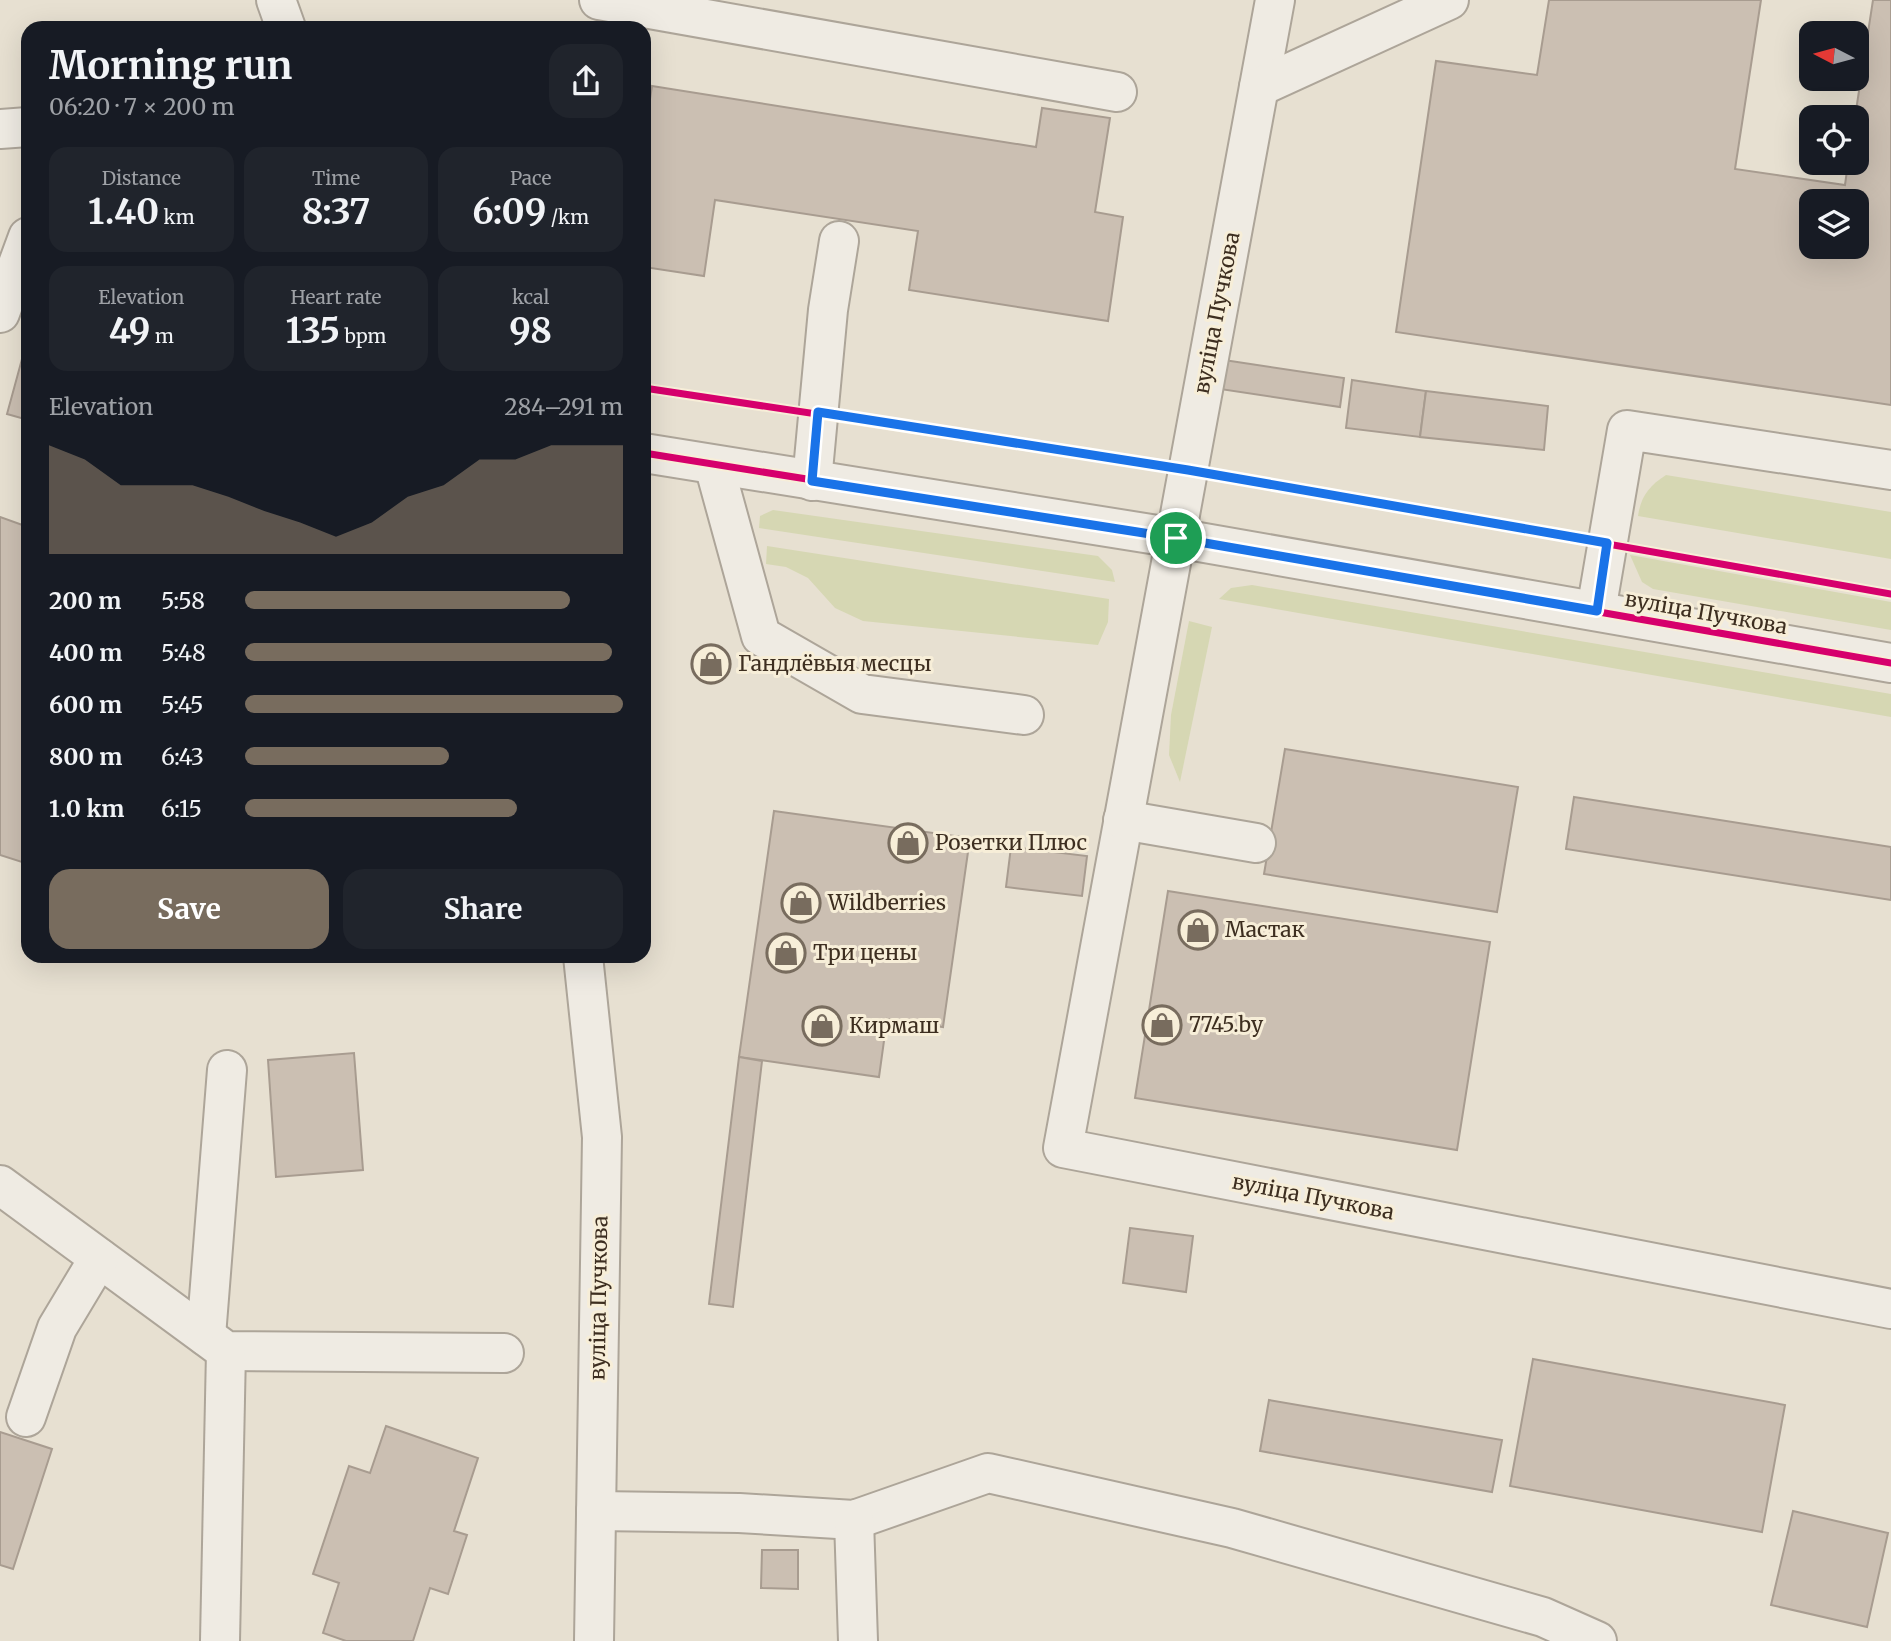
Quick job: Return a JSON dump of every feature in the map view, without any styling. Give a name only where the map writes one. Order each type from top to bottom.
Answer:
[{"type":"street","points":[[276,0],[284,21]]},
{"type":"street","points":[[599,0],[1118,92]]},
{"type":"street","name":"вуліца Пучкова","points":[[1275,0],[1063,1148],[1891,1309]]},
{"type":"street","points":[[1259,87],[1449,0]]},
{"type":"street","points":[[0,129],[21,128]]},
{"type":"street","points":[[812,481],[828,310],[839,241]]},
{"type":"street","points":[[0,313],[21,256]]},
{"type":"street","points":[[1597,611],[1627,430],[1891,470]]},
{"type":"street","name":"вуліца Пучкова","points":[[651,454],[1176,538],[1891,663]]},
{"type":"street","points":[[714,465],[761,636],[862,694],[1024,715]]},
{"type":"street","points":[[1123,820],[1256,842]]},
{"type":"street","name":"вуліца Пучкова","points":[[584,963],[602,1137],[594,1641]]},
{"type":"street","points":[[220,1641],[216,1344],[227,1070]]},
{"type":"street","points":[[0,1185],[216,1344],[504,1353]]},
{"type":"street","points":[[26,1417],[57,1328],[99,1258]]},
{"type":"street","points":[[596,1511],[738,1513],[854,1520],[988,1473],[1232,1528],[1543,1617],[1597,1641]]},
{"type":"street","points":[[854,1520],[858,1641]]},
{"type":"green space","points":[[1666,475],[1891,512],[1891,559],[1638,516],[1647,492]]},
{"type":"green space","points":[[773,510],[1098,556],[1112,570],[1115,582],[759,528],[760,516]]},
{"type":"green space","points":[[767,546],[1109,599],[1108,622],[1098,645],[863,621],[835,608],[808,578],[786,567],[766,564]]},
{"type":"green space","points":[[1630,555],[1891,602],[1891,630],[1653,589],[1642,582]]},
{"type":"green space","points":[[1252,585],[1891,694],[1891,717],[1219,599],[1231,588]]},
{"type":"green space","points":[[1189,621],[1212,627],[1180,782],[1169,755],[1171,715]]},
{"type":"building","points":[[1549,0],[1761,0],[1735,169],[1845,185],[1846,175],[1869,175],[1869,105],[1857,105],[1859,91],[1869,91],[1869,26],[1873,0],[1891,0],[1891,405],[1396,332],[1436,61],[1537,75]]},
{"type":"building","points":[[652,86],[1036,147],[1042,108],[1110,118],[1095,212],[1123,217],[1108,321],[909,290],[918,231],[715,200],[704,276],[651,268]]},
{"type":"building","points":[[1224,360],[1344,378],[1340,407],[1220,389]]},
{"type":"building","points":[[21,363],[21,418],[7,414]]},
{"type":"building","points":[[1352,380],[1426,391],[1420,437],[1346,428]]},
{"type":"building","points":[[1426,391],[1548,406],[1544,450],[1420,437]]},
{"type":"building","points":[[0,517],[21,524],[21,862],[0,855]]},
{"type":"building","points":[[1285,749],[1518,787],[1497,912],[1264,874]]},
{"type":"building","points":[[1574,797],[1891,847],[1891,900],[1566,849]]},
{"type":"building","points":[[774,811],[970,838],[943,1027],[887,1019],[879,1077],[739,1057]]},
{"type":"building","points":[[1011,847],[1087,856],[1082,896],[1006,887]]},
{"type":"building","points":[[1168,891],[1490,942],[1457,1150],[1135,1098]]},
{"type":"building","points":[[354,1053],[363,1170],[276,1177],[268,1060]]},
{"type":"building","points":[[739,1057],[762,1061],[733,1307],[709,1304]]},
{"type":"building","points":[[1130,1228],[1193,1236],[1186,1292],[1123,1283]]},
{"type":"building","points":[[1533,1359],[1785,1405],[1762,1532],[1510,1486]]},
{"type":"building","points":[[1269,1400],[1502,1440],[1492,1492],[1260,1451]]},
{"type":"building","points":[[386,1426],[478,1458],[454,1531],[467,1535],[448,1594],[430,1588],[413,1641],[346,1641],[323,1633],[339,1583],[313,1574],[349,1466],[370,1473]]},
{"type":"building","points":[[0,1432],[52,1449],[13,1569],[0,1565]]},
{"type":"building","points":[[1793,1511],[1888,1533],[1867,1627],[1771,1605]]},
{"type":"building","points":[[762,1550],[798,1550],[798,1589],[761,1588]]},
{"type":"cycle path","points":[[651,389],[1188,470],[1891,594]]},
{"type":"cycle path","points":[[651,454],[1176,538],[1891,663]]},
{"type":"place","name":"Гандлёвыя месцы","points":[[711,664]]},
{"type":"place","name":"Розетки Плюс","points":[[908,843]]},
{"type":"place","name":"Wildberries","points":[[801,903]]},
{"type":"place","name":"Мастак","points":[[1198,930]]},
{"type":"place","name":"Три цены","points":[[786,953]]},
{"type":"place","name":"7745.by","points":[[1162,1025]]},
{"type":"place","name":"Кирмаш","points":[[822,1026]]},
{"type":"route","points":[[818,412],[1188,470],[1607,543],[1597,611],[1176,538],[812,481],[818,412]]}]
